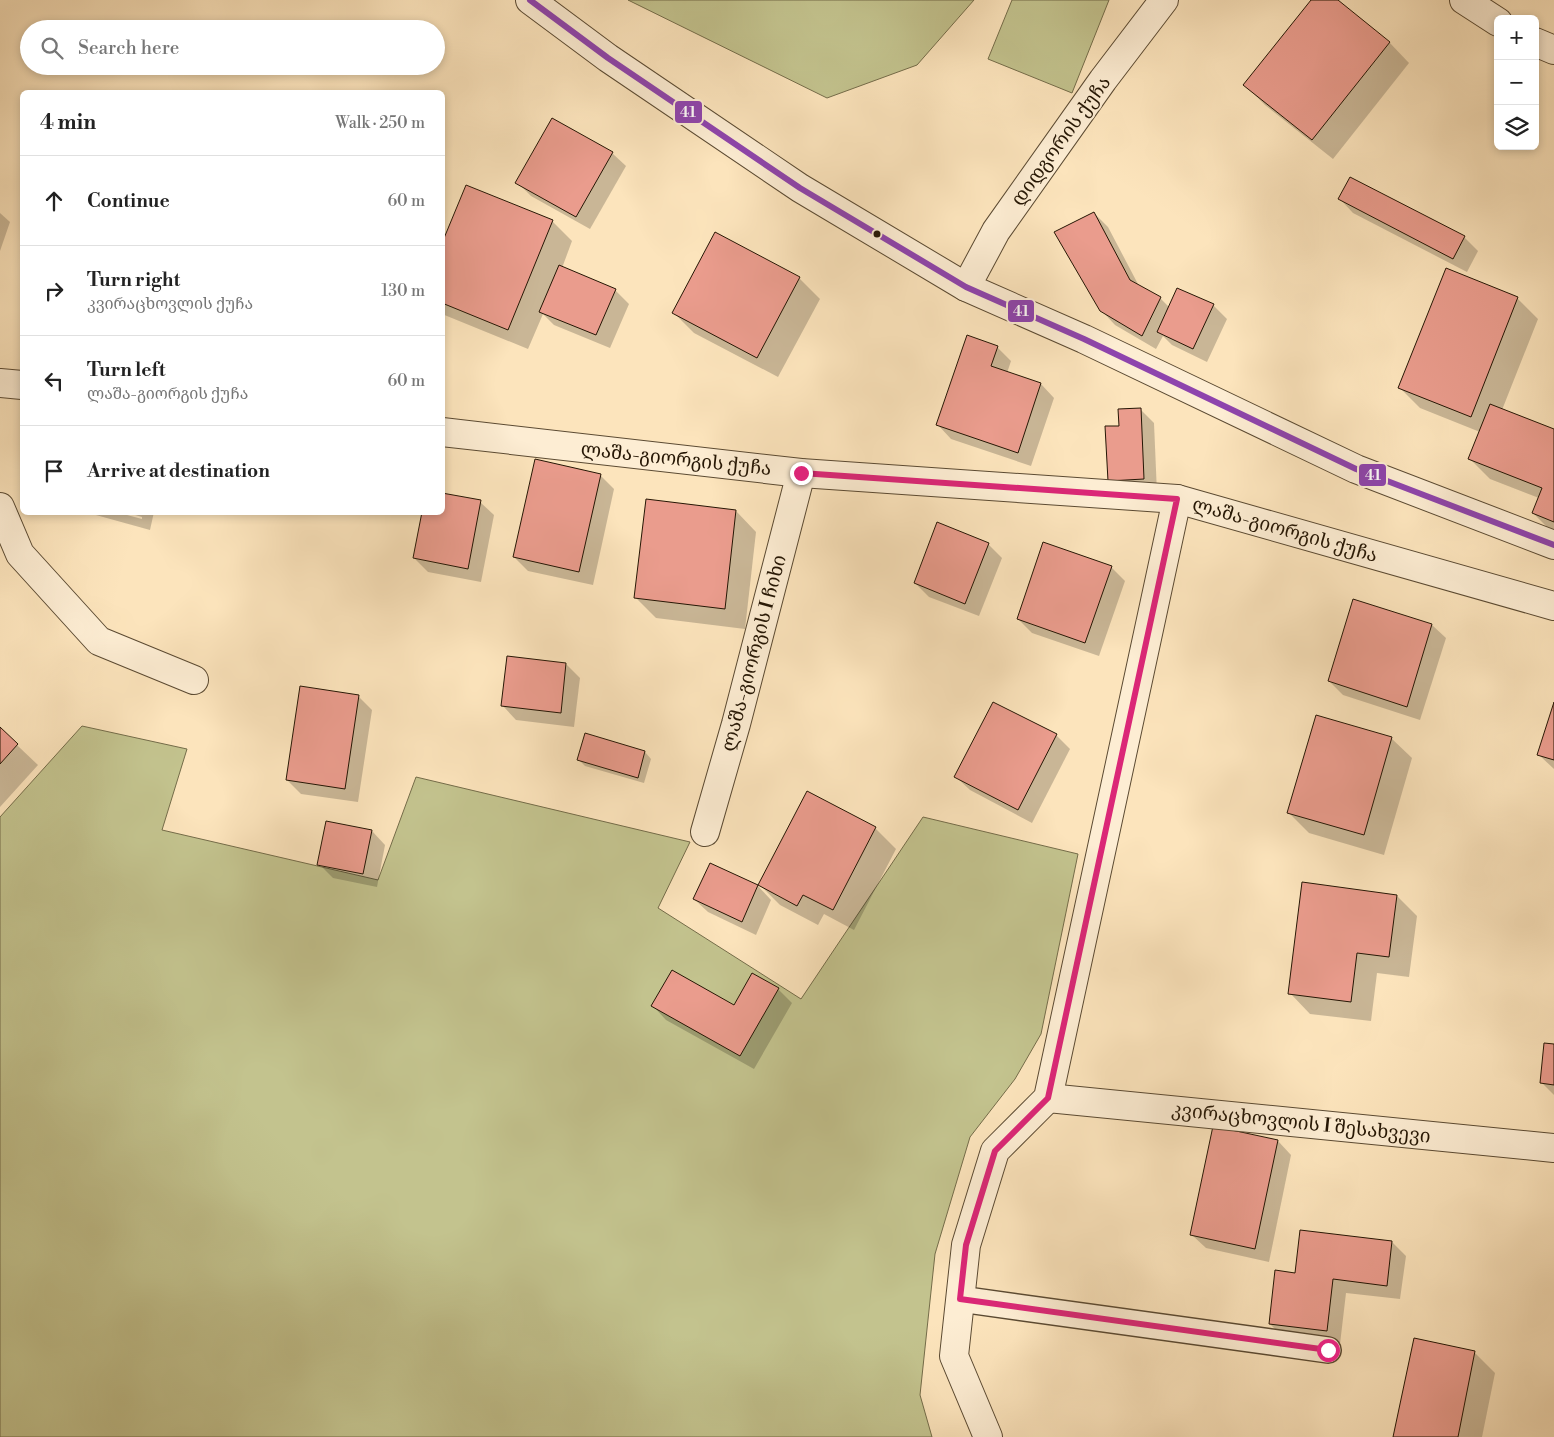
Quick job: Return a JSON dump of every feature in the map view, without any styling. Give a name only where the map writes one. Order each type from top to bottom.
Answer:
[{"type":"street","points":[[530,0],[608,58],[800,188],[966,287],[1084,339],[1356,469],[1554,545]]},
{"type":"street","name":"დიდგორის ქუჩა","points":[[966,287],[996,231],[1103,80],[1164,0]]},
{"type":"street","points":[[1464,0],[1494,19]]},
{"type":"street","points":[[1539,44],[1554,50]]},
{"type":"street","points":[[0,383],[20,385]]},
{"type":"street","name":"ლაშა-გიორგის ქუჩა","points":[[445,432],[801,473],[1177,499],[1554,606]]},
{"type":"street","name":"ლაშა-გიორგის I ჩიხი","points":[[705,832],[736,724],[801,473]]},
{"type":"street","points":[[988,1437],[954,1356],[966,1245],[995,1151],[1048,1098],[1177,499]]},
{"type":"street","points":[[0,507],[20,554],[99,641],[194,680]]},
{"type":"street","name":"კვირაცხოვლის I შესახვევი","points":[[1048,1098],[1554,1148]]},
{"type":"lane","points":[[960,1299],[1328,1350]]},
{"type":"green space","points":[[628,0],[974,0],[917,65],[827,98]]},
{"type":"green space","points":[[1012,0],[1109,0],[1072,93],[988,59]]},
{"type":"green space","points":[[82,726],[187,749],[162,830],[378,880],[416,777],[690,842],[658,908],[801,999],[923,817],[1078,854],[1041,1034],[1015,1079],[970,1137],[935,1254],[920,1395],[932,1437],[0,1437],[0,817]]},
{"type":"building","points":[[1311,0],[1338,0],[1390,42],[1312,140],[1243,85]]},
{"type":"building","points":[[552,118],[613,152],[576,217],[515,183]]},
{"type":"building","points":[[1350,177],[1465,236],[1453,259],[1338,199]]},
{"type":"building","points":[[466,185],[553,220],[508,330],[445,304],[445,236]]},
{"type":"building","points":[[1094,212],[1130,280],[1161,297],[1142,336],[1100,311],[1054,232]]},
{"type":"building","points":[[715,232],[800,277],[757,358],[672,313]]},
{"type":"building","points":[[559,265],[616,289],[596,335],[539,312]]},
{"type":"building","points":[[1446,268],[1518,297],[1471,417],[1398,388]]},
{"type":"building","points":[[1177,288],[1214,304],[1193,349],[1157,332]]},
{"type":"building","points":[[967,335],[998,346],[991,366],[1041,383],[1018,453],[936,425]]},
{"type":"building","points":[[1490,404],[1554,429],[1554,522],[1532,513],[1542,488],[1468,459]]},
{"type":"building","points":[[1141,408],[1144,479],[1108,481],[1105,426],[1119,426],[1118,409]]},
{"type":"building","points":[[535,459],[601,474],[579,572],[513,557]]},
{"type":"building","points":[[445,494],[481,500],[468,569],[413,558],[421,515],[445,515]]},
{"type":"building","points":[[646,499],[736,510],[725,609],[634,598]]},
{"type":"building","points":[[937,522],[989,543],[965,604],[914,583]]},
{"type":"building","points":[[1043,542],[1112,566],[1085,643],[1017,619]]},
{"type":"building","points":[[1353,599],[1432,624],[1407,707],[1328,681]]},
{"type":"building","points":[[507,656],[566,663],[561,713],[501,706]]},
{"type":"building","points":[[300,686],[359,695],[345,789],[286,780]]},
{"type":"building","points":[[993,702],[1057,734],[1018,810],[954,777]]},
{"type":"building","points":[[1554,702],[1554,760],[1537,755]]},
{"type":"building","points":[[1316,715],[1392,737],[1364,835],[1287,813]]},
{"type":"building","points":[[0,727],[18,744],[0,764]]},
{"type":"building","points":[[585,733],[645,751],[638,778],[577,760]]},
{"type":"building","points":[[807,791],[876,827],[833,910],[803,895],[797,906],[758,885]]},
{"type":"building","points":[[326,821],[372,830],[363,874],[317,865]]},
{"type":"building","points":[[710,863],[758,885],[742,922],[693,899]]},
{"type":"building","points":[[1302,882],[1397,895],[1389,957],[1357,953],[1351,1002],[1288,994]]},
{"type":"building","points":[[672,970],[734,1005],[752,973],[779,988],[740,1056],[651,1006]]},
{"type":"building","points":[[1544,1043],[1554,1044],[1554,1085],[1540,1083]]},
{"type":"building","points":[[1213,1126],[1278,1140],[1255,1249],[1190,1235]]},
{"type":"building","points":[[1300,1230],[1392,1241],[1387,1286],[1333,1279],[1327,1331],[1269,1324],[1275,1270],[1295,1273]]},
{"type":"building","points":[[1414,1338],[1475,1351],[1458,1437],[1393,1437]]},
{"type":"transit line","name":"41","points":[[530,0],[608,58],[800,188],[966,287],[1084,339],[1356,469],[1554,545]]},
{"type":"route","points":[[801,473],[1177,499],[1048,1098],[995,1151],[966,1245],[960,1299],[1328,1350]]}]
